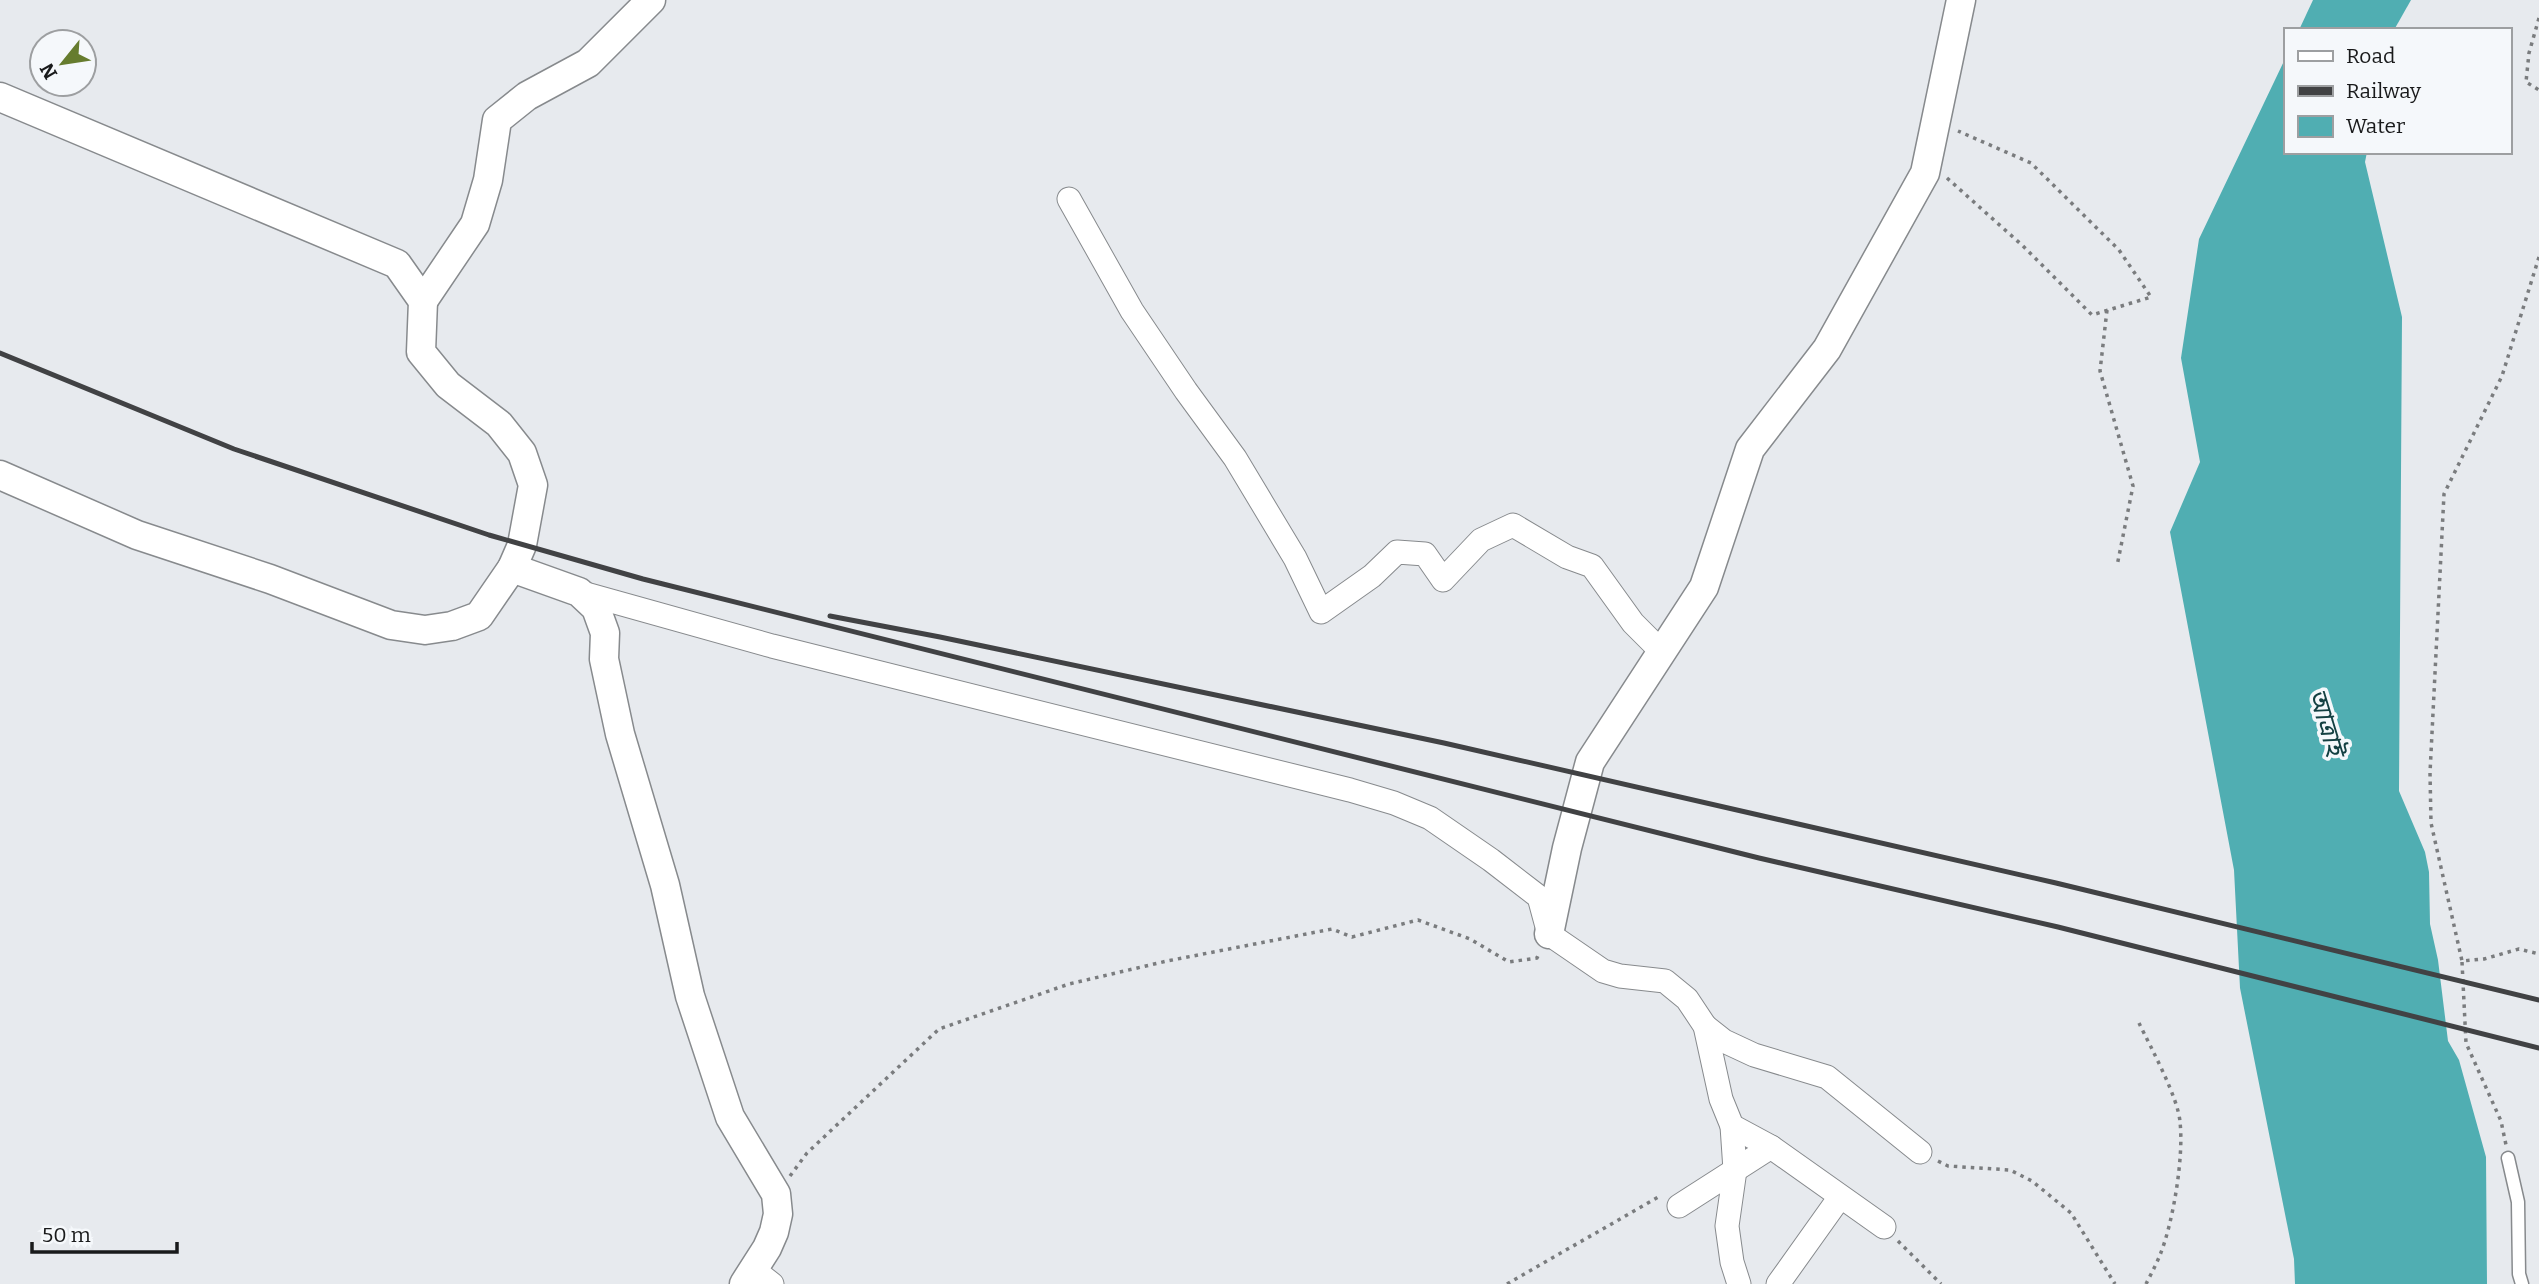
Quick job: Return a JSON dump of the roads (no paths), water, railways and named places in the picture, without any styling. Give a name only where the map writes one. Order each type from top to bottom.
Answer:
[{"type":"street","points":[[0,475],[137,535],[270,579],[391,625],[425,630],[452,626],[479,616],[512,568],[522,545],[533,485],[522,453],[499,424],[448,385],[421,352],[423,301],[475,224],[488,180],[498,120],[527,96],[588,63],[651,0]]},
{"type":"street","points":[[1549,934],[1567,848],[1590,762],[1704,587],[1750,449],[1828,349],[1925,173],[1961,0]]},
{"type":"street","points":[[0,97],[397,264],[423,301]]},
{"type":"street","points":[[1069,199],[1132,311],[1248,480],[1296,558],[1321,612],[1372,576],[1398,552],[1425,554],[1443,580],[1481,540],[1513,525],[1567,557],[1592,566],[1633,623],[1662,652]]},
{"type":"street","points":[[512,568],[579,592],[786,650],[1394,803],[1430,818],[1491,860],[1538,898],[1549,934],[1603,971],[1620,976],[1665,981],[1687,999],[1705,1026],[1724,1041],[1754,1055],[1827,1077],[1920,1152]]},
{"type":"street","points":[[579,592],[596,608],[605,633],[604,659],[621,734],[665,885],[690,996],[730,1117],[776,1194],[778,1214],[774,1232],[757,1279]]},
{"type":"street","points":[[1705,1026],[1721,1099],[1732,1126],[1735,1170],[1727,1226],[1732,1262],[1739,1284]]},
{"type":"street","points":[[1732,1126],[1771,1147],[1884,1227]]},
{"type":"street","points":[[1679,1206],[1771,1147]]},
{"type":"street","points":[[1778,1284],[1840,1197]]},
{"type":"lane","points":[[2508,1158],[2518,1202],[2519,1274],[2522,1284]]},
{"type":"water","points":[[2313,0],[2411,0],[2395,28],[2300,28]]},
{"type":"water","name":"আত্রাই","points":[[2284,61],[2284,154],[2367,154],[2365,162],[2402,317],[2399,791],[2425,852],[2429,872],[2430,924],[2438,960],[2448,1041],[2459,1060],[2486,1157],[2487,1284],[2295,1284],[2294,1259],[2240,988],[2234,870],[2170,532],[2200,462],[2181,358],[2199,239]]},
{"type":"railway","points":[[0,353],[234,449],[489,535],[643,579],[1759,858],[2058,927],[2539,1048]]},
{"type":"railway","points":[[830,616],[1444,743],[2056,883],[2539,1000]]}]
